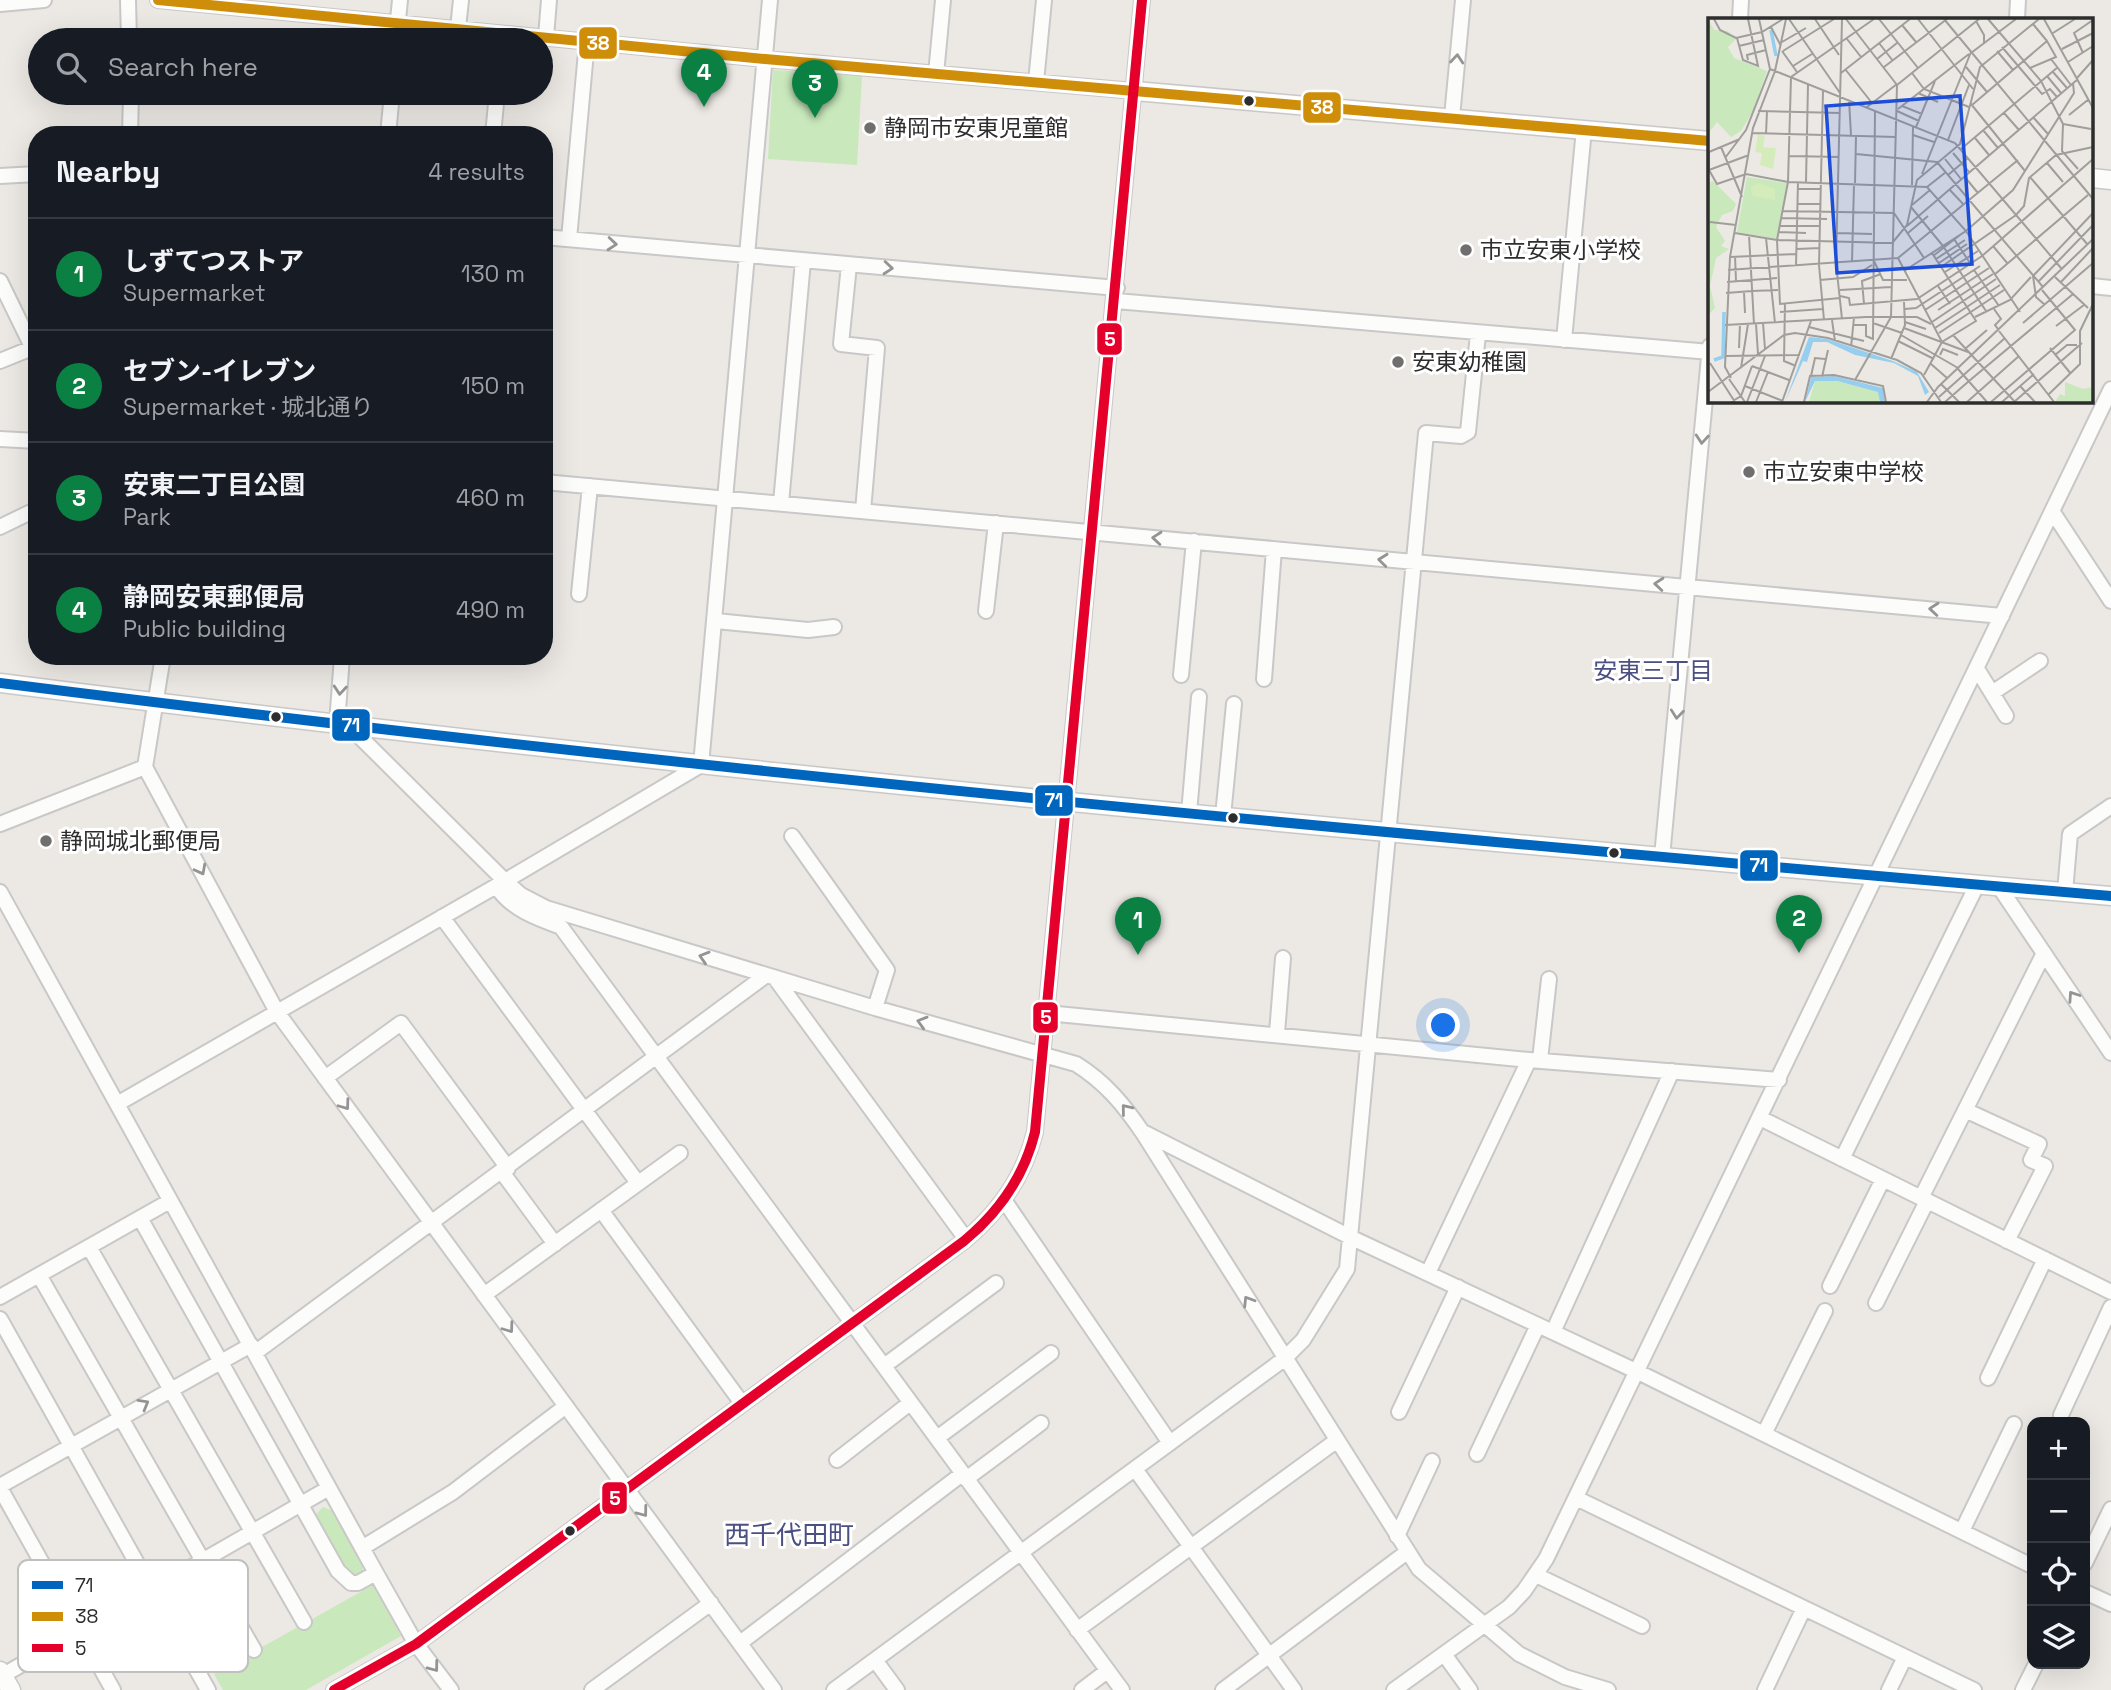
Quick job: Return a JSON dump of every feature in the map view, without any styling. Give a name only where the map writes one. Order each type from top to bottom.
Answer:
[{"type":"street","points":[[0,4],[44,0]]},
{"type":"street","points":[[128,0],[129,28]]},
{"type":"street","points":[[158,0],[458,28],[461,0]]},
{"type":"street","points":[[397,28],[400,0]]},
{"type":"street","points":[[547,28],[549,0]]},
{"type":"street","points":[[701,765],[771,0]]},
{"type":"street","points":[[936,74],[943,0]]},
{"type":"street","points":[[1036,82],[1044,0]]},
{"type":"street","points":[[334,1690],[416,1644],[741,1402],[966,1239],[989,1221],[1028,1158],[1043,1056],[1142,0]]},
{"type":"street","points":[[1452,117],[1463,0]]},
{"type":"street","points":[[1740,18],[1741,0]]},
{"type":"street","points":[[2017,18],[2018,0]]},
{"type":"street","points":[[553,38],[765,59],[1708,141]]},
{"type":"street","points":[[569,240],[587,41]]},
{"type":"street","points":[[130,126],[131,105]]},
{"type":"street","points":[[389,126],[391,105]]},
{"type":"street","points":[[494,126],[496,105]]},
{"type":"street","points":[[1564,341],[1584,130]]},
{"type":"street","points":[[0,176],[28,174]]},
{"type":"street","points":[[553,238],[849,265],[1478,334],[1708,352]]},
{"type":"street","points":[[781,503],[803,261]]},
{"type":"street","points":[[849,265],[841,344],[877,348],[863,511]]},
{"type":"street","points":[[0,281],[28,340]]},
{"type":"street","points":[[834,1690],[1284,1359],[1303,1340],[1347,1269],[1426,433],[1461,436],[1468,432],[1478,334]]},
{"type":"street","points":[[0,361],[28,354]]},
{"type":"street","points":[[1662,856],[1708,374]]},
{"type":"street","points":[[1394,1690],[1509,1606],[1536,1575],[1638,1372],[2111,389]]},
{"type":"street","points":[[0,439],[28,441]]},
{"type":"street","points":[[553,483],[2002,616]]},
{"type":"street","points":[[579,594],[590,486]]},
{"type":"street","points":[[2052,512],[2111,601]]},
{"type":"street","points":[[0,527],[28,513]]},
{"type":"street","points":[[986,611],[996,523]]},
{"type":"street","points":[[1181,674],[1194,541]]},
{"type":"street","points":[[1264,679],[1275,549]]},
{"type":"street","points":[[2098,582],[2111,573]]},
{"type":"street","points":[[716,621],[808,630],[834,627]]},
{"type":"street","points":[[1992,693],[2040,661]]},
{"type":"street","points":[[162,665],[145,767],[277,1012],[774,1690]]},
{"type":"street","points":[[342,665],[343,725],[500,884],[546,908],[875,1008],[1076,1064],[1098,1078],[1127,1109],[1143,1133],[1419,1569],[1519,1654],[1541,1667],[1608,1690]]},
{"type":"street","points":[[1977,669],[2006,716]]},
{"type":"street","points":[[0,683],[701,765],[1068,802],[2111,896]]},
{"type":"street","points":[[1189,813],[1199,697]]},
{"type":"street","points":[[1223,816],[1234,704]]},
{"type":"street","points":[[117,1104],[701,765]]},
{"type":"street","points":[[0,824],[145,767]]},
{"type":"street","points":[[2065,892],[2070,834],[2111,806]]},
{"type":"street","points":[[792,836],[887,970],[875,1008]]},
{"type":"street","points":[[500,884],[505,899],[533,917],[561,927],[1122,1690]]},
{"type":"street","points":[[1842,1159],[1977,885]]},
{"type":"street","points":[[2000,888],[2111,1053]]},
{"type":"street","points":[[0,892],[416,1644],[451,1690]]},
{"type":"street","points":[[442,917],[638,1183]]},
{"type":"street","points":[[1876,1303],[1965,1110],[2044,953]]},
{"type":"street","points":[[1277,1033],[1283,958]]},
{"type":"street","points":[[40,1560],[0,1487],[220,1361],[274,1341],[431,1223],[770,977]]},
{"type":"street","points":[[770,977],[966,1239]]},
{"type":"street","points":[[1428,1273],[1535,1060],[1549,979]]},
{"type":"street","points":[[1047,1013],[1277,1033],[1535,1060],[1779,1080]]},
{"type":"street","points":[[326,1079],[401,1023],[555,1244]]},
{"type":"street","points":[[1553,1332],[1672,1071]]},
{"type":"street","points":[[1965,1110],[2039,1144],[2032,1160],[2045,1166],[2007,1241]]},
{"type":"street","points":[[1760,1118],[2111,1292]]},
{"type":"street","points":[[1143,1133],[1352,1238],[1638,1372],[2027,1564]]},
{"type":"street","points":[[484,1295],[680,1153]]},
{"type":"street","points":[[1830,1286],[1884,1179]]},
{"type":"street","points":[[1004,1200],[1170,1443]]},
{"type":"street","points":[[0,1297],[170,1201]]},
{"type":"street","points":[[601,1210],[741,1402]]},
{"type":"street","points":[[140,1218],[344,1578],[358,1583],[376,1573]]},
{"type":"street","points":[[89,1247],[304,1622]]},
{"type":"street","points":[[1988,1378],[2045,1259]]},
{"type":"street","points":[[39,1275],[203,1560],[329,1488]]},
{"type":"street","points":[[884,1366],[996,1283]]},
{"type":"street","points":[[1399,1412],[1458,1287]]},
{"type":"street","points":[[2061,1415],[2111,1307]]},
{"type":"street","points":[[1764,1434],[1825,1311]]},
{"type":"street","points":[[0,1320],[134,1560]]},
{"type":"street","points":[[1477,1454],[1538,1325]]},
{"type":"street","points":[[937,1438],[1051,1353]]},
{"type":"street","points":[[837,1460],[910,1403]]},
{"type":"street","points":[[362,1548],[453,1492],[566,1406]]},
{"type":"street","points":[[740,1643],[964,1476],[1041,1423]]},
{"type":"street","points":[[1962,1531],[2014,1424]]},
{"type":"street","points":[[1077,1630],[1336,1441]]},
{"type":"street","points":[[1397,1536],[1432,1461]]},
{"type":"street","points":[[1135,1469],[1294,1690]]},
{"type":"street","points":[[1576,1497],[1974,1690]]},
{"type":"street","points":[[2090,1553],[2111,1509]]},
{"type":"street","points":[[1223,1690],[1407,1552]]},
{"type":"street","points":[[1536,1575],[1642,1626]]},
{"type":"street","points":[[2090,1594],[2111,1604]]},
{"type":"street","points":[[592,1690],[710,1603]]},
{"type":"street","points":[[1765,1690],[1804,1608]]},
{"type":"street","points":[[248,1639],[254,1650]]},
{"type":"street","points":[[1444,1654],[1470,1690]]},
{"type":"street","points":[[1889,1690],[1905,1657]]},
{"type":"street","points":[[875,1660],[897,1690]]},
{"type":"street","points":[[3,1678],[18,1669]]},
{"type":"street","points":[[2023,1690],[2034,1669]]},
{"type":"street","points":[[1082,1690],[1107,1671]]},
{"type":"street","points":[[103,1672],[113,1690]]},
{"type":"street","points":[[198,1672],[208,1690]]},
{"type":"green space","points":[[773,70],[862,76],[857,165],[768,159]]},
{"type":"green space","points":[[323,1507],[335,1512],[364,1566],[360,1577],[350,1576],[317,1520],[317,1513]]},
{"type":"green space","points":[[373,1585],[401,1636],[306,1690],[223,1690],[214,1674],[248,1672],[248,1655]]},
{"type":"transit line","name":"38","points":[[158,0],[446,28]]},
{"type":"transit line","name":"5","points":[[334,1690],[416,1644],[964,1241],[999,1206],[1017,1179],[1035,1132],[1142,0]]},
{"type":"transit line","name":"38","points":[[553,38],[1708,141]]},
{"type":"transit line","name":"71","points":[[0,683],[791,774],[1318,826],[2111,896]]},
{"type":"place","name":"静岡安東郵便局","points":[[704,107]]},
{"type":"place","name":"安東二丁目公園","points":[[815,118]]},
{"type":"place","name":"静岡市安東児童館","points":[[870,128]]},
{"type":"place","name":"市立安東小学校","points":[[1466,250]]},
{"type":"place","name":"安東幼稚園","points":[[1398,362]]},
{"type":"place","name":"市立安東中学校","points":[[1749,472]]},
{"type":"place","name":"静岡城北郵便局","points":[[46,841]]},
{"type":"place","name":"セブン-イレブン","points":[[1799,953]]},
{"type":"place","name":"しずてつストア","points":[[1138,955]]},
{"type":"district","name":"安東三丁目","points":[[1653,670]]},
{"type":"district","name":"西千代田町","points":[[789,1535]]}]
